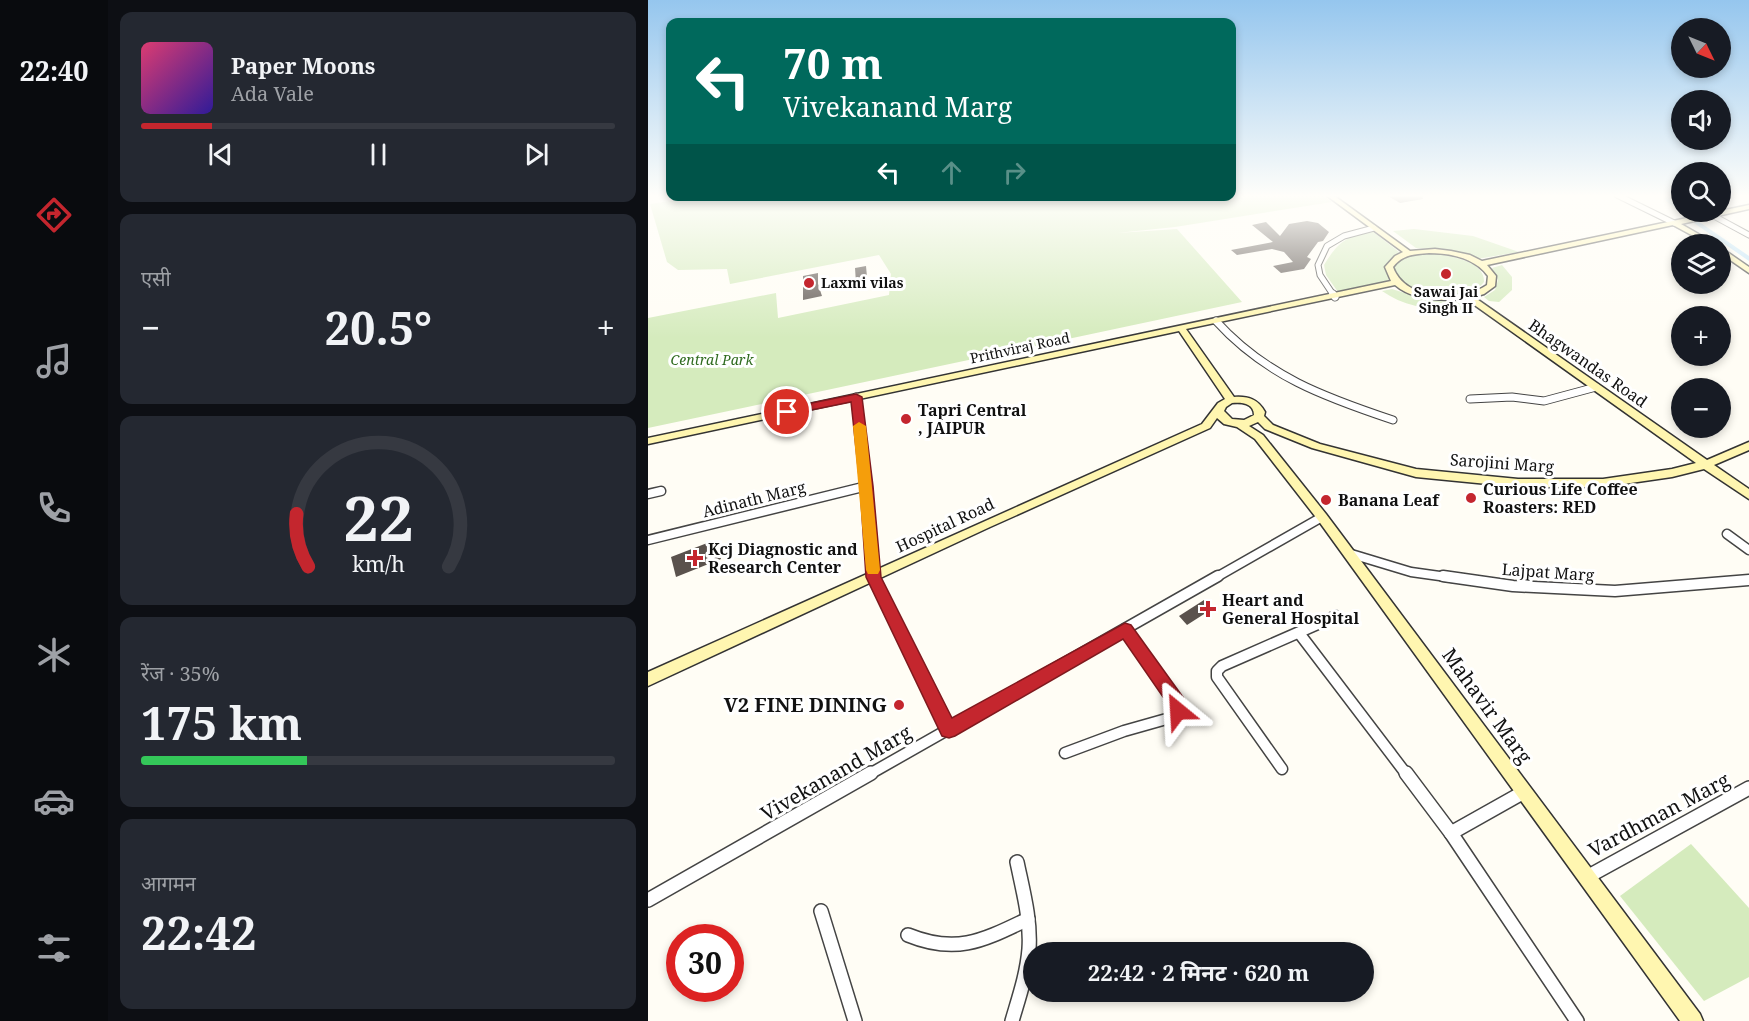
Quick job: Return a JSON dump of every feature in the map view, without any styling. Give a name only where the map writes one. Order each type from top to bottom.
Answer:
[{"type":"street","points":[[1333,243],[1327,246],[1318,265],[1320,275],[1335,297]]},
{"type":"street","points":[[1397,243],[1412,252]]},
{"type":"street","points":[[1400,243],[1412,252]]},
{"type":"street","points":[[1482,265],[1587,243]]},
{"type":"street","points":[[1435,251],[1455,254],[1482,265],[1492,276],[1491,286],[1471,297],[1435,297],[1413,291],[1397,282],[1390,274],[1389,267],[1394,260],[1412,252],[1435,251]]},
{"type":"street","points":[[1731,257],[1749,271]]},
{"type":"street","name":"Prithviraj Road","points":[[648,441],[1397,282]]},
{"type":"street","name":"Bhagwandas Road","points":[[1471,297],[1596,387],[1749,487]]},
{"type":"street","name":"Bhagwandas Road","points":[[1471,297],[1710,463],[1749,495]]},
{"type":"street","points":[[1216,321],[1228,337],[1248,355],[1273,372],[1339,402],[1393,420]]},
{"type":"street","points":[[1181,328],[1231,400]]},
{"type":"street","points":[[1470,399],[1512,397],[1544,401],[1596,387]]},
{"type":"street","points":[[856,397],[867,486],[873,577],[949,730]]},
{"type":"street","name":"Sarojini Marg","points":[[1231,400],[1250,401],[1258,408],[1259,416],[1269,427],[1316,446],[1416,473],[1518,483],[1602,483],[1672,473],[1710,463],[1749,446]]},
{"type":"street","name":"Hospital Road","points":[[648,679],[1206,426],[1222,404],[1231,400]]},
{"type":"street","name":"Mahavir Marg","points":[[1218,410],[1219,414],[1234,423],[1251,429],[1322,517],[1693,1021]]},
{"type":"street","points":[[1206,426],[1252,422],[1259,416]]},
{"type":"street","points":[[1267,447],[1272,437],[1289,436]]},
{"type":"street","name":"Adinath Marg","points":[[648,540],[867,486]]},
{"type":"street","points":[[648,494],[661,491]]},
{"type":"street","name":"Vivekanand Marg","points":[[648,900],[1322,517]]},
{"type":"street","points":[[1727,534],[1749,550]]},
{"type":"street","name":"Lajpat Marg","points":[[1348,553],[1411,572],[1513,586],[1615,591],[1749,580]]},
{"type":"street","points":[[1282,768],[1217,677],[1217,671],[1222,666],[1336,616]]},
{"type":"street","points":[[1065,753],[1124,731],[1170,718],[1178,711],[1179,705],[1125,629]]},
{"type":"street","points":[[1299,633],[1451,833],[1576,1021]]},
{"type":"street","name":"Vardhman Marg","points":[[1587,876],[1749,788]]},
{"type":"street","points":[[1451,833],[1524,792]]},
{"type":"street","points":[[1012,1021],[1022,988],[1027,953],[1028,920],[1017,862]]},
{"type":"street","points":[[821,912],[855,1021]]},
{"type":"street","points":[[908,935],[924,943],[949,946],[970,945],[1028,920]]},
{"type":"green space","name":"Central Park","points":[[661,243],[1189,243],[1242,302],[648,428],[648,318],[776,293],[778,318],[889,295],[891,274],[879,255],[730,284],[727,269],[678,270],[667,262]]},
{"type":"green space","points":[[1342,243],[1387,243],[1399,252],[1387,267],[1389,281],[1338,292],[1326,275],[1324,265]]},
{"type":"green space","points":[[1409,243],[1492,243],[1519,252],[1477,259],[1454,251],[1416,248]]},
{"type":"green space","points":[[1438,254],[1474,265],[1483,275],[1484,282],[1467,293],[1429,294],[1407,287],[1399,280],[1393,268],[1407,257]]},
{"type":"green space","points":[[1502,265],[1512,277],[1512,290],[1499,302],[1489,301],[1484,297],[1495,290],[1498,280],[1492,268]]},
{"type":"green space","points":[[1392,289],[1430,301],[1462,302],[1472,309],[1425,308],[1402,302],[1382,291]]},
{"type":"green space","points":[[1691,844],[1749,908],[1749,977],[1704,1001],[1620,896]]},
{"type":"building","points":[[1270,243],[1318,243],[1307,257],[1311,259],[1304,269],[1281,273],[1273,266],[1293,262],[1284,252],[1272,249],[1237,255],[1231,250]]},
{"type":"building","points":[[866,266],[868,288],[853,291],[851,284],[856,283],[855,268]]},
{"type":"building","points":[[818,273],[818,284],[822,296],[803,300],[803,276]]},
{"type":"building","points":[[715,540],[721,559],[676,577],[671,557]]},
{"type":"building","points":[[1204,600],[1212,609],[1187,625],[1179,616]]},
{"type":"waterway","points":[[1726,243],[1749,259]]},
{"type":"slow traffic","points":[[859,426],[867,486],[873,570]]},
{"type":"place","name":"Sawai Jai Singh II","points":[[1446,274]]},
{"type":"place","name":"Laxmi vilas","points":[[809,283]]},
{"type":"place","name":"Tapri Central , JAIPUR","points":[[906,419]]},
{"type":"place","name":"Curious Life Coffee Roasters: RED","points":[[1471,498]]},
{"type":"place","name":"Banana Leaf","points":[[1326,500]]},
{"type":"place","name":"Kcj Diagnostic and Research Center","points":[[695,558]]},
{"type":"place","name":"Heart and General Hospital","points":[[1208,609]]},
{"type":"place","name":"V2 FINE DINING","points":[[899,705]]},
{"type":"route","points":[[787,412],[856,397],[867,486],[873,577],[949,730],[1125,629],[1179,705],[1178,711]]}]
